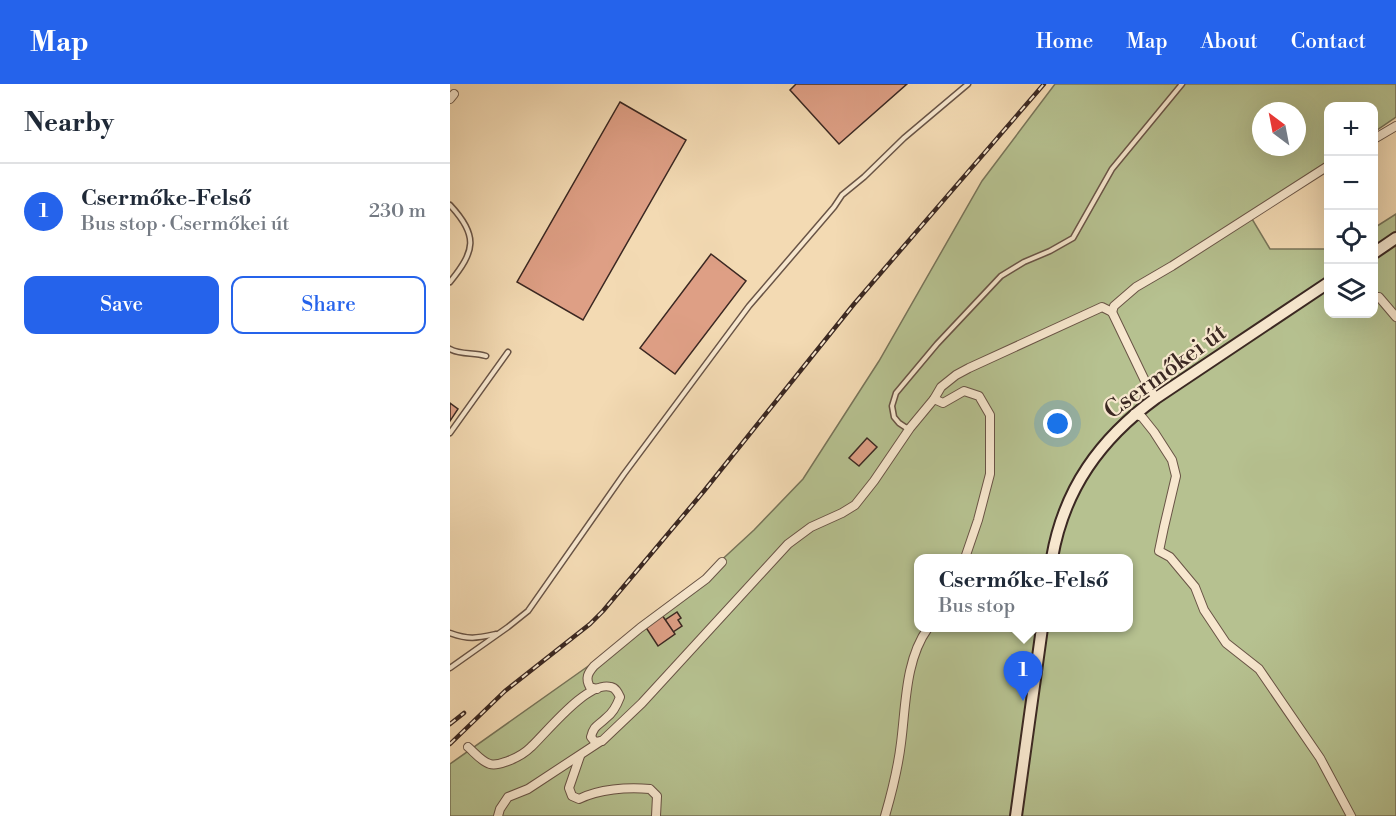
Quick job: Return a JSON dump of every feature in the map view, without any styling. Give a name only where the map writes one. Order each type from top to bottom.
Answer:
[{"type":"main road","points":[[1378,250],[1395,239]]},
{"type":"main road","name":"Csermőkei út","points":[[1053,554],[1059,525],[1075,488],[1110,437],[1134,414],[1156,398],[1324,286]]},
{"type":"main road","points":[[1016,816],[1041,632]]},
{"type":"street","points":[[1378,137],[1396,126]]},
{"type":"street","points":[[1112,312],[1114,306],[1136,287],[1324,169]]},
{"type":"street","points":[[1378,297],[1396,317]]},
{"type":"street","points":[[498,816],[508,797],[528,789],[602,741],[642,702],[788,544],[811,527],[855,505],[941,387],[956,375],[1102,307],[1112,312],[1147,385],[1156,398]]},
{"type":"street","points":[[934,399],[943,403],[964,391],[979,396],[990,415],[990,474],[966,554]]},
{"type":"street","points":[[1134,414],[1143,417],[1154,432],[1172,460],[1176,476],[1159,551],[1170,557],[1195,587],[1204,610],[1226,643],[1259,669],[1320,758],[1351,816]]},
{"type":"street","points":[[597,689],[590,687],[587,682],[588,674],[594,666],[706,579],[722,562]]},
{"type":"street","points":[[885,816],[894,786],[911,662],[925,632]]},
{"type":"street","points":[[468,747],[489,764],[499,765],[516,758],[530,748],[584,694],[610,686],[615,688],[620,697],[613,710],[595,726],[592,732],[591,737],[595,742],[602,741]]},
{"type":"street","points":[[580,756],[569,788],[572,796],[579,799],[590,793],[636,788],[650,789],[657,796],[656,816]]},
{"type":"lane","points":[[450,668],[528,611],[573,545],[749,306],[842,195],[968,84]]},
{"type":"lane","points":[[910,428],[905,427],[894,417],[892,406],[896,393],[937,344],[1001,276],[1073,238],[1112,169],[1182,84]]},
{"type":"lane","points":[[450,204],[460,216],[471,242],[464,264],[450,282]]},
{"type":"lane","points":[[450,349],[486,356]]},
{"type":"lane","points":[[450,433],[508,352]]},
{"type":"lane","points":[[450,633],[475,639],[499,633]]},
{"type":"green space","points":[[1055,84],[1396,84],[1396,117],[1378,129],[1378,102],[1324,102],[1324,164],[1249,214],[1270,249],[1324,249],[1324,318],[1378,318],[1378,225],[1396,214],[1396,816],[450,816],[450,764],[594,662],[702,578],[754,530],[803,479],[879,361],[982,181]]},
{"type":"building","points":[[796,84],[907,84],[839,144],[790,90]]},
{"type":"building","points":[[620,102],[686,140],[583,320],[517,282]]},
{"type":"building","points":[[711,254],[746,281],[675,374],[640,348]]},
{"type":"building","points":[[450,403],[458,409],[450,421]]},
{"type":"building","points":[[867,438],[877,447],[859,466],[849,458]]},
{"type":"building","points":[[677,612],[682,626],[673,632],[665,620]]},
{"type":"building","points":[[662,615],[675,634],[658,646],[645,626]]},
{"type":"railway","points":[[450,744],[505,691],[590,624],[603,611],[704,491],[854,304],[1044,84]]},
{"type":"railway","points":[[450,724],[464,713]]},
{"type":"place","name":"Csermőke-Felső","points":[[1023,701]]}]
